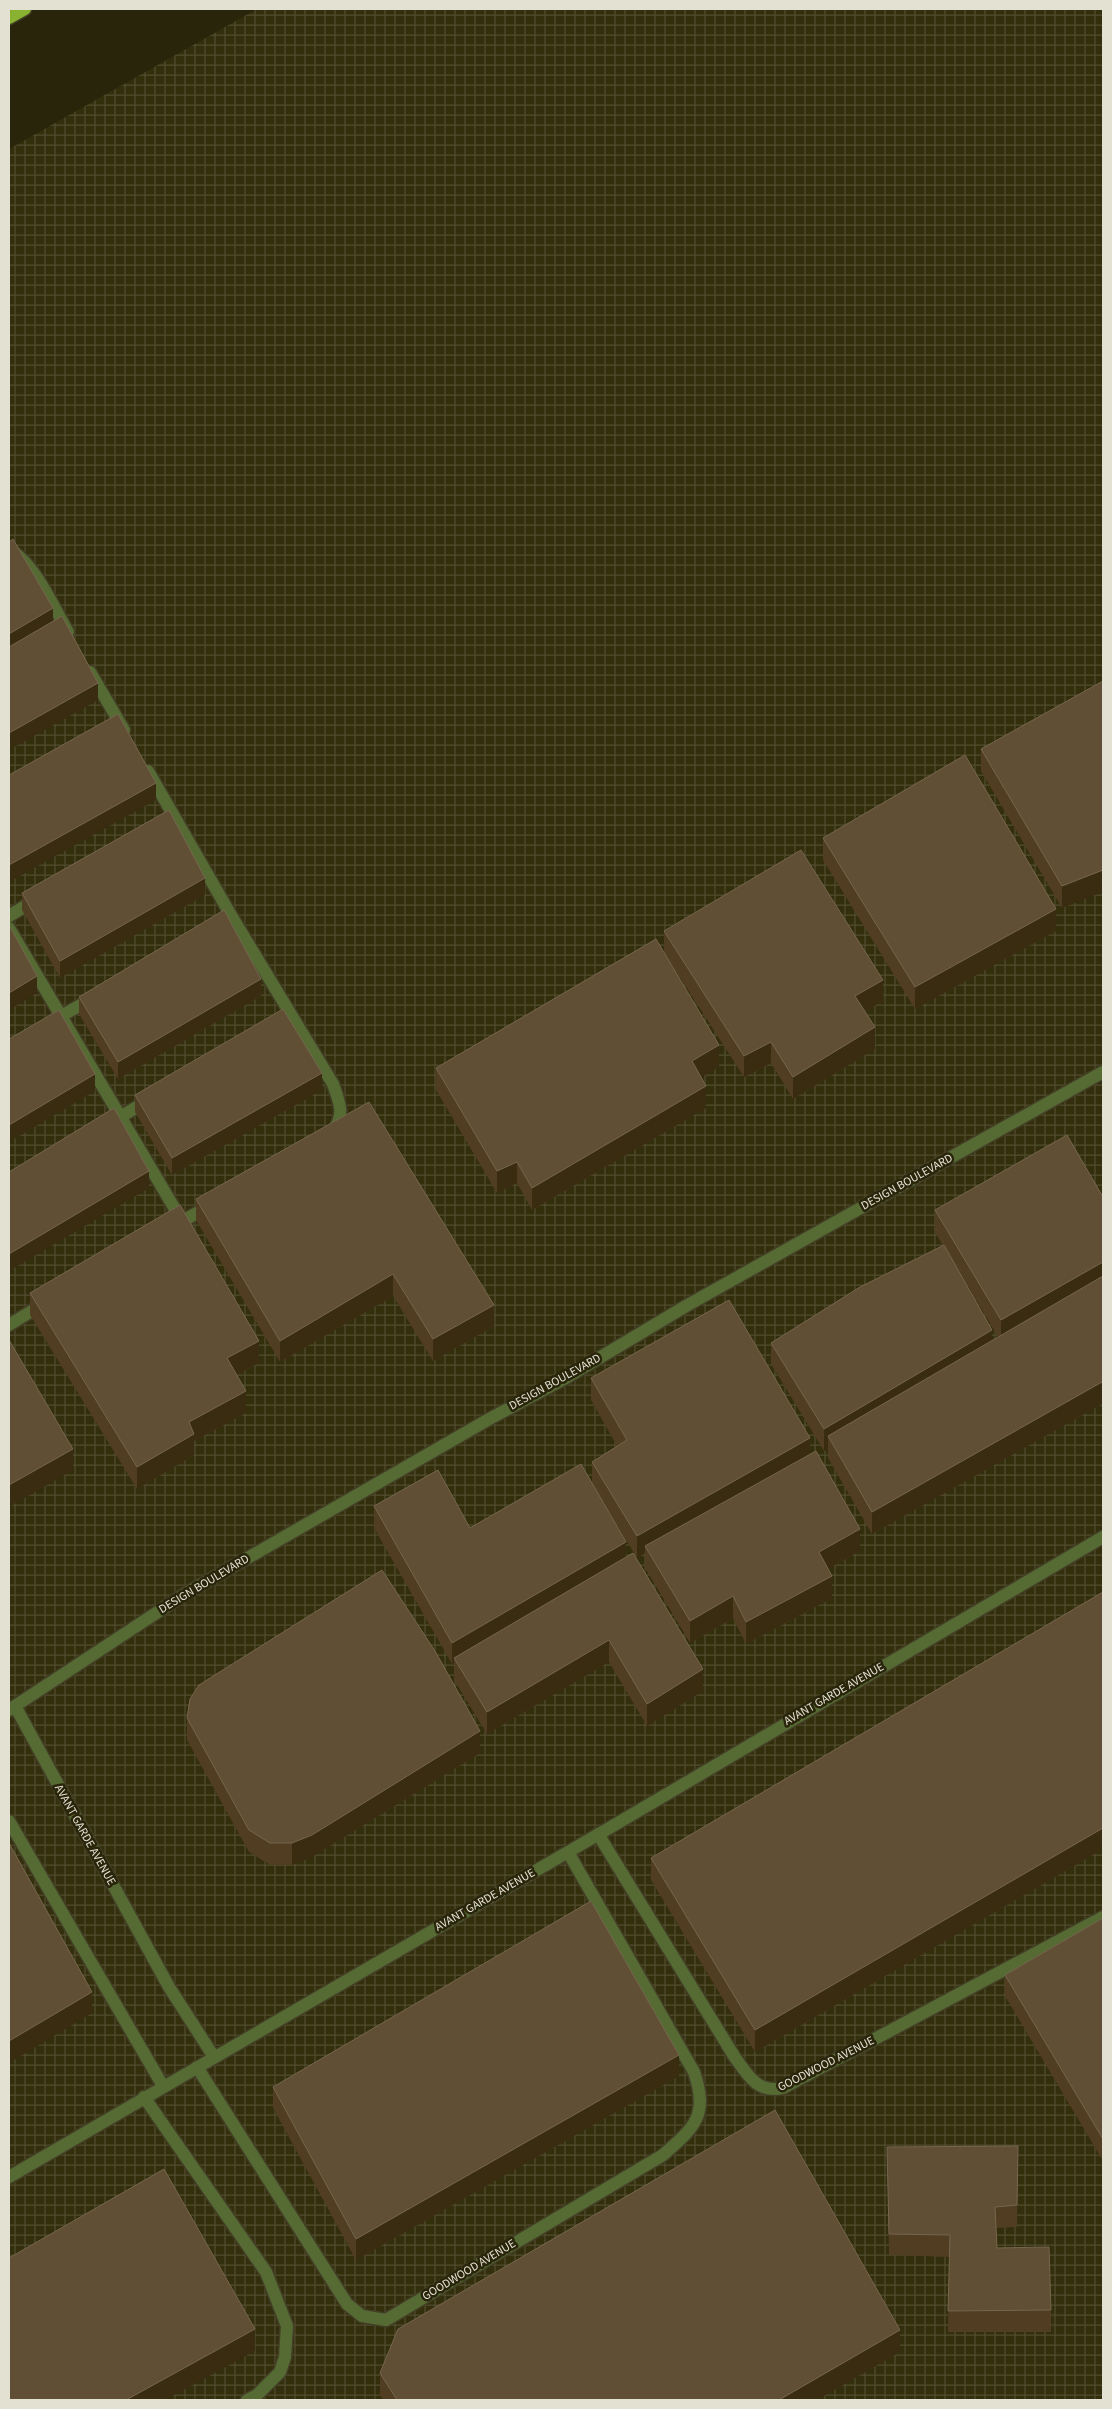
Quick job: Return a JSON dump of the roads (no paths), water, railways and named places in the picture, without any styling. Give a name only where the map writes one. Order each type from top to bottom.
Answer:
[{"type":"main road","points":[[9,18],[25,9]]},
{"type":"street","points":[[9,550],[28,565],[61,629],[74,643]]},
{"type":"street","points":[[83,659],[116,726],[130,740]]},
{"type":"street","points":[[140,758],[170,820],[227,920],[288,1020],[333,1084],[341,1106],[340,1121],[333,1133],[326,1138]]},
{"type":"street","points":[[9,916],[50,891]]},
{"type":"street","points":[[9,928],[182,1221]]},
{"type":"street","points":[[47,1025],[104,992]]},
{"type":"street","name":"DESIGN BOULEVARD","points":[[12,1708],[184,1594],[491,1418],[564,1379],[686,1306],[1103,1072]]},
{"type":"street","points":[[103,1127],[163,1092]]},
{"type":"street","points":[[166,1231],[224,1197]]},
{"type":"street","points":[[9,1324],[51,1300]]},
{"type":"street","name":"AVANT GARDE AVENUE","points":[[12,1708],[169,1987],[214,2057],[568,1852],[1103,1537]]},
{"type":"street","points":[[9,1821],[163,2086]]},
{"type":"street","name":"GOODWOOD AVENUE","points":[[598,1834],[734,2056],[752,2081],[766,2090],[782,2088],[1103,1916]]},
{"type":"street","name":"GOODWOOD AVENUE","points":[[197,2067],[347,2304],[362,2316],[386,2320],[663,2155],[683,2138],[696,2120],[700,2108],[701,2092],[694,2072],[568,1852]]},
{"type":"street","points":[[9,2177],[214,2057]]},
{"type":"street","points":[[144,2097],[266,2272],[287,2326],[286,2357],[280,2372],[257,2395],[247,2400]]}]
